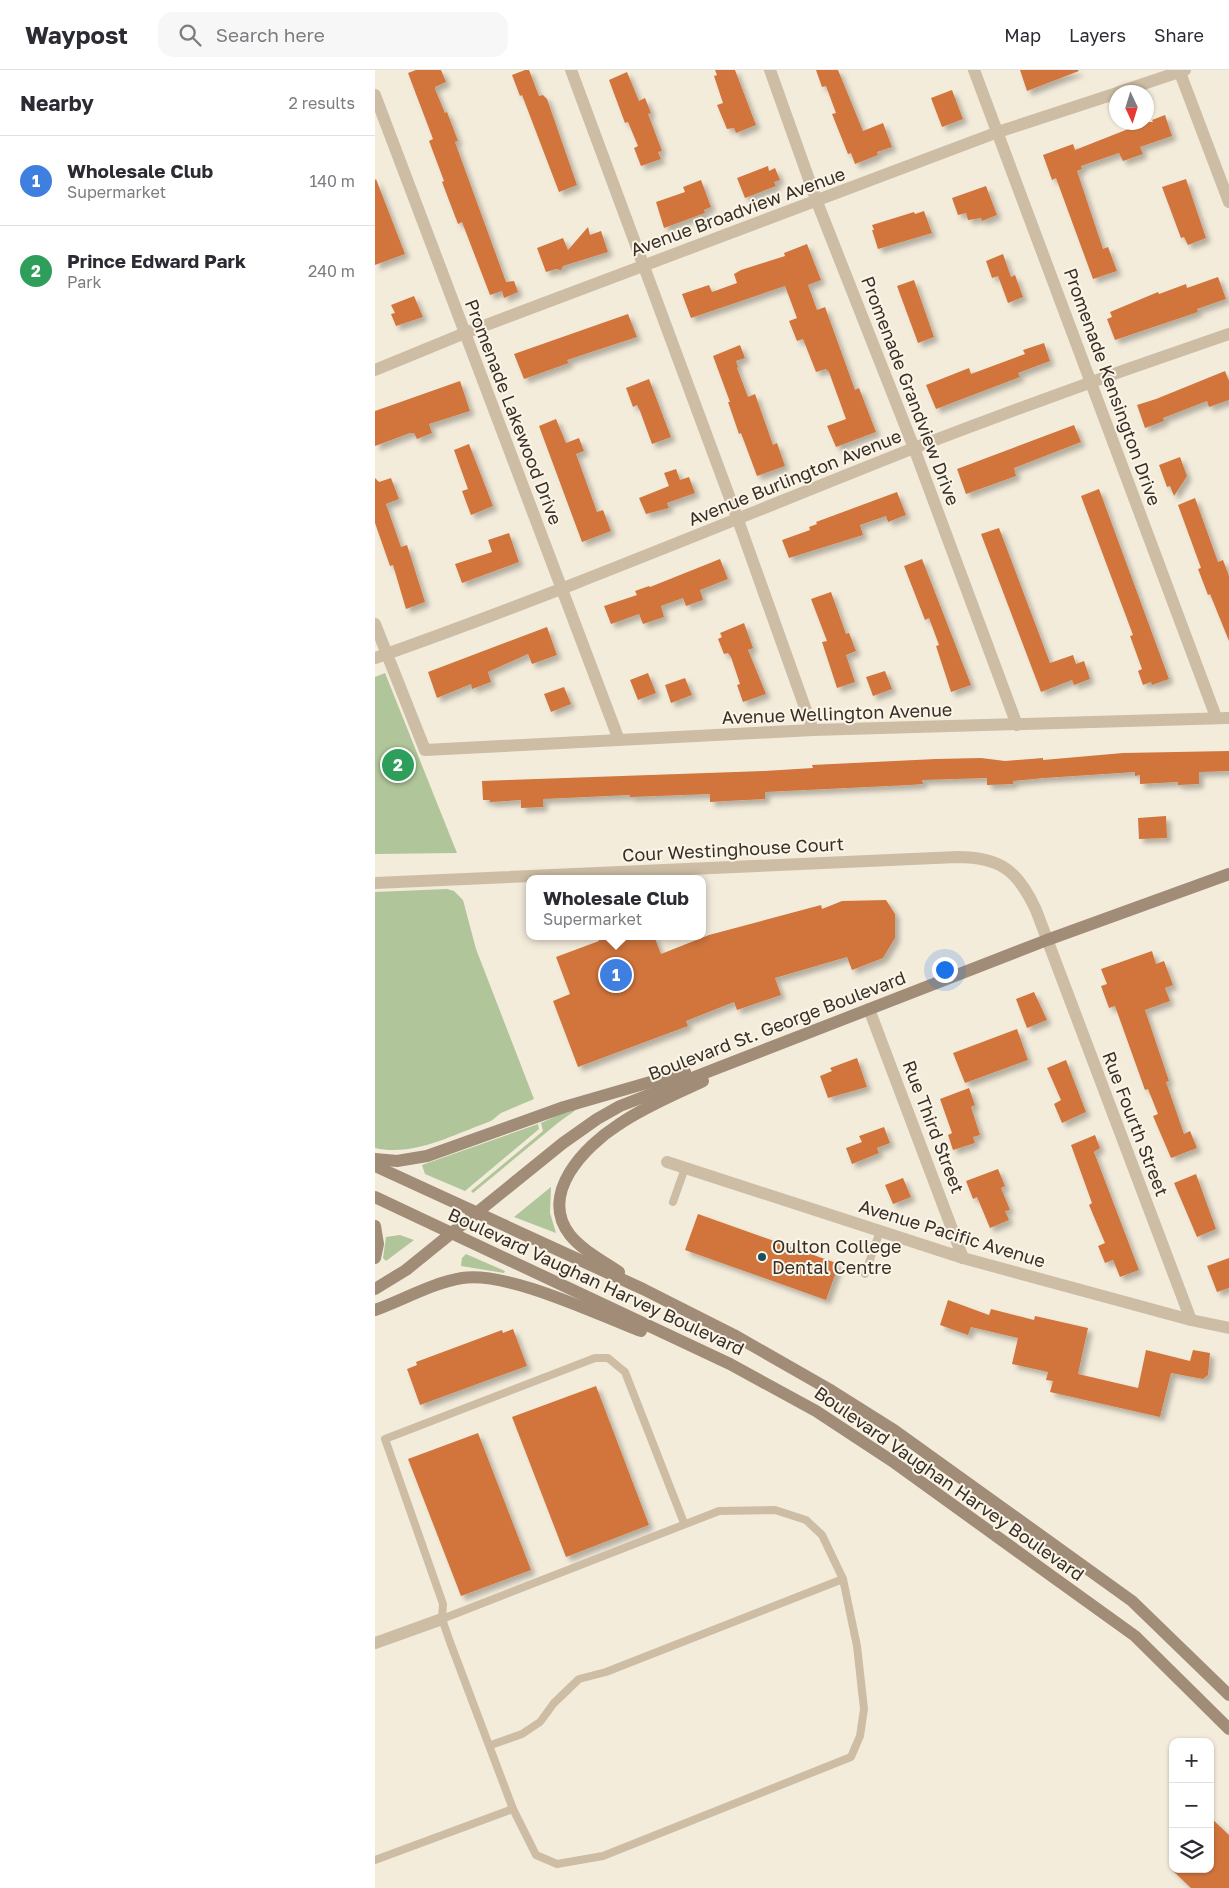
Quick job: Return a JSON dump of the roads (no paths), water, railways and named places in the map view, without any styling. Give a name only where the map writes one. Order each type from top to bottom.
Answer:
[{"type":"main road","name":"Boulevard St. George Boulevard","points":[[375,1289],[407,1270],[563,1143],[597,1119],[634,1100],[1047,940],[1228,875]]},
{"type":"main road","points":[[375,1159],[397,1161],[427,1156],[564,1107],[769,1048]]},
{"type":"main road","points":[[643,1289],[570,1236],[564,1226],[559,1206],[562,1189],[568,1174],[586,1151],[629,1117],[769,1048]]},
{"type":"main road","name":"Boulevard Vaughan Harvey Boulevard","points":[[375,1166],[643,1289],[788,1365],[894,1430],[1132,1601],[1229,1695]]},
{"type":"main road","name":"Boulevard Vaughan Harvey Boulevard","points":[[375,1197],[730,1364],[787,1394],[850,1432],[1135,1636],[1229,1729]]},
{"type":"main road","points":[[375,1226],[377,1244],[375,1258]]},
{"type":"main road","points":[[375,1310],[456,1280],[494,1279],[523,1286],[730,1364]]},
{"type":"street","points":[[571,70],[642,266],[738,520],[813,730]]},
{"type":"street","name":"Promenade Grandview Drive","points":[[770,70],[817,202],[914,448],[1017,725]]},
{"type":"street","name":"Promenade Kensington Drive","points":[[975,70],[1091,381],[1223,717]]},
{"type":"street","points":[[1182,71],[1229,202]]},
{"type":"street","name":"Avenue Broadview Avenue","points":[[1141,85],[1182,71]]},
{"type":"street","name":"Promenade Lakewood Drive","points":[[375,96],[619,740]]},
{"type":"street","name":"Avenue Broadview Avenue","points":[[375,370],[465,333],[817,202],[998,132],[1109,96]]},
{"type":"street","name":"Avenue Burlington Avenue","points":[[381,656],[738,520],[914,448],[1091,381],[1229,334]]},
{"type":"street","points":[[375,624],[381,656]]},
{"type":"street","name":"Avenue Wellington Avenue","points":[[381,656],[425,750],[813,730],[1223,717]]},
{"type":"street","name":"Cour Westinghouse Court","points":[[559,875],[972,857],[994,861],[1013,873],[1027,890],[1047,940]]},
{"type":"street","name":"Cour Westinghouse Court","points":[[375,883],[526,876]]},
{"type":"street","name":"Rue Fourth Street","points":[[1047,940],[1191,1320]]},
{"type":"street","name":"Rue Third Street","points":[[869,1009],[963,1258]]},
{"type":"street","name":"Avenue Pacific Avenue","points":[[667,1162],[963,1258],[1191,1320],[1228,1328]]},
{"type":"street","points":[[375,1643],[442,1619]]},
{"type":"lane","points":[[673,1202],[685,1168]]},
{"type":"lane","points":[[865,1274],[880,1231]]},
{"type":"lane","points":[[442,1619],[719,1511],[775,1510],[806,1520],[822,1535],[843,1579],[857,1646],[863,1709],[860,1736],[851,1757],[603,1856],[573,1863],[557,1864],[536,1855],[513,1809],[491,1745],[442,1619],[443,1604],[385,1439],[595,1358],[608,1358],[625,1372],[684,1524]]},
{"type":"lane","points":[[491,1745],[522,1734],[540,1722],[554,1703],[579,1679],[606,1672],[843,1579]]},
{"type":"lane","points":[[375,1860],[513,1809]]},
{"type":"place","name":"Prince Edward Park","points":[[398,765]]},
{"type":"place","name":"Wholesale Club","points":[[616,975]]},
{"type":"place","name":"Oulton College Dental Centre","points":[[762,1257]]}]
